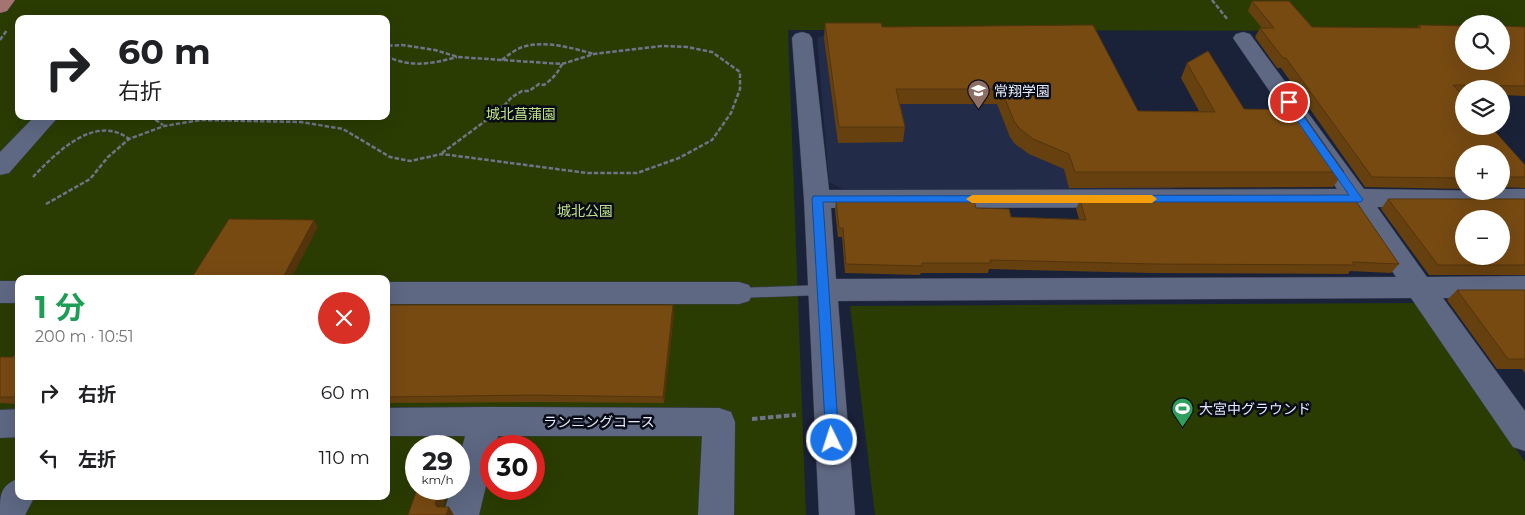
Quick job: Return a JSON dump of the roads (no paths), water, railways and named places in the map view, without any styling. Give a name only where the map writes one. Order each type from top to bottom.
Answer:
[{"type":"main road","points":[[0,7],[5,0]]},
{"type":"street","points":[[802,38],[817,199],[837,515]]},
{"type":"street","points":[[1243,38],[1525,437]]},
{"type":"street","points":[[0,166],[44,120]]},
{"type":"street","points":[[817,199],[1525,198]]},
{"type":"street","points":[[822,290],[1525,287]]},
{"type":"street","points":[[0,292],[15,292]]},
{"type":"street","points":[[390,293],[739,293]]},
{"type":"street","points":[[461,515],[486,421]]},
{"type":"street","name":"ランニングコース","points":[[390,422],[719,422],[716,515]]},
{"type":"street","points":[[0,424],[15,423]]},
{"type":"street","points":[[5,515],[15,500]]},
{"type":"lane","points":[[739,293],[822,290]]},
{"type":"place","name":"常翔学園","points":[[978,110]]},
{"type":"place","name":"大宮中グラウンド","points":[[1183,428]]},
{"type":"park label","name":"城北菖蒲園","points":[[521,114]]},
{"type":"park label","name":"城北公園","points":[[585,211]]}]
